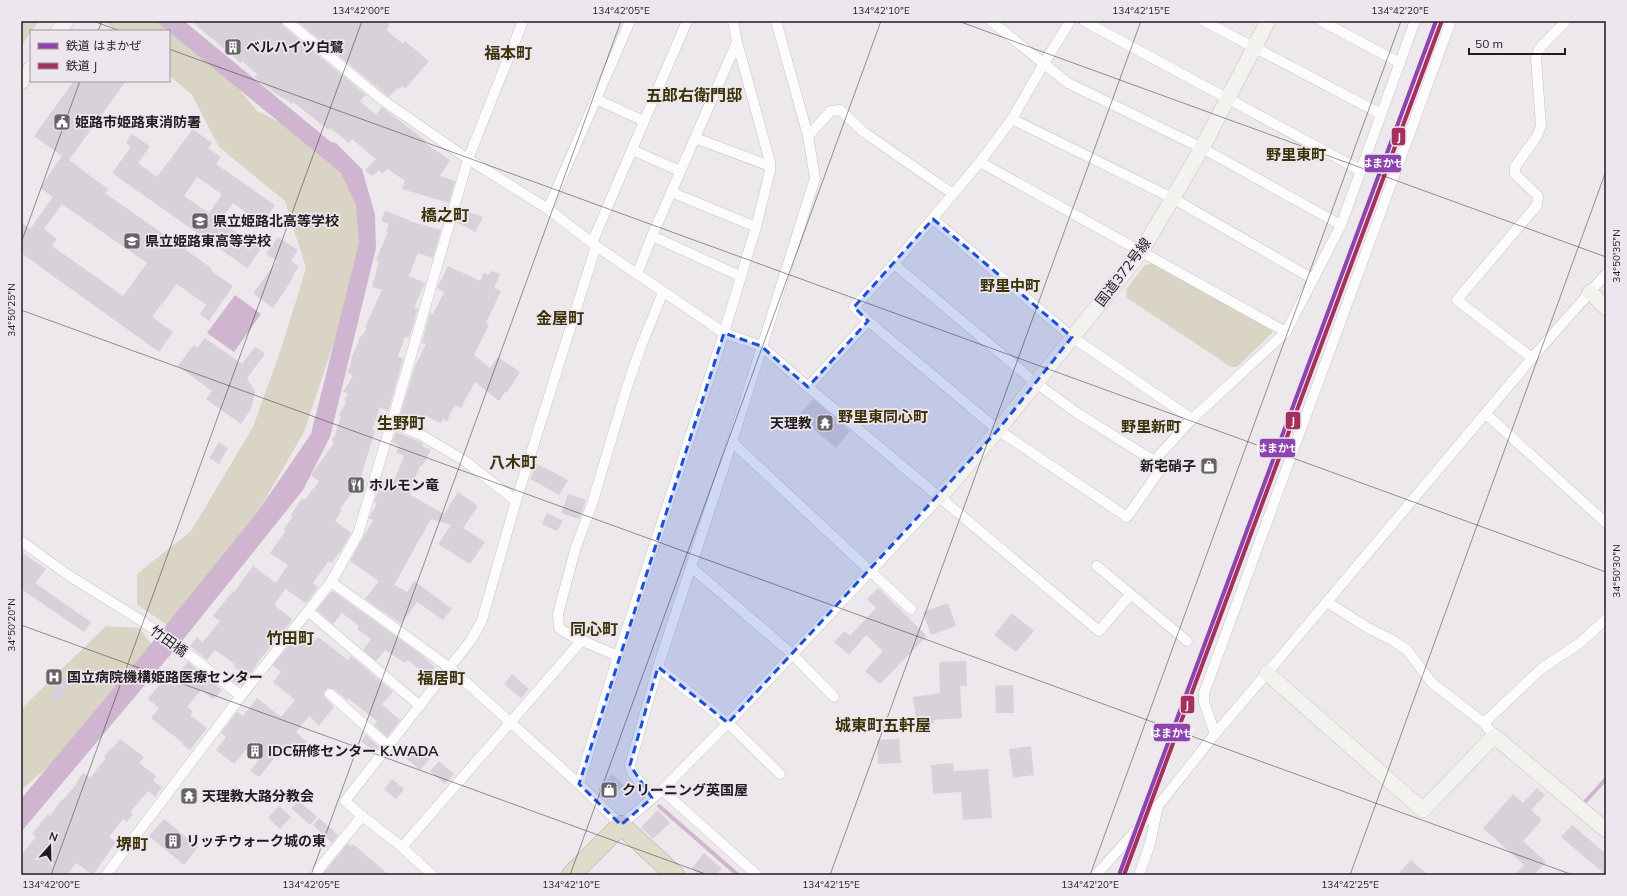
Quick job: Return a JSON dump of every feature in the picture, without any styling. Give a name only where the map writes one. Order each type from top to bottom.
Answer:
[{"type":"highway","points":[[580,872],[621,825],[676,875]]},
{"type":"street","points":[[59,30],[66,21]]},
{"type":"street","points":[[287,21],[380,99],[468,160],[548,209],[594,244],[724,333],[761,346],[939,498],[1099,631],[1130,595]]},
{"type":"street","points":[[106,875],[241,696],[331,582],[358,534],[392,423],[468,160],[523,21]]},
{"type":"street","points":[[548,209],[630,21]]},
{"type":"street","points":[[432,875],[402,847],[345,801],[450,668],[471,640],[482,620],[516,501],[594,244],[687,21]]},
{"type":"street","points":[[578,784],[618,656],[724,333],[756,227],[770,166],[737,42],[733,21]]},
{"type":"street","points":[[652,798],[632,772],[630,765],[658,667],[732,442],[815,178],[808,136],[776,21]]},
{"type":"street","points":[[991,21],[1068,83],[1202,148],[1341,225]]},
{"type":"street","points":[[894,264],[1036,383],[1077,413],[1154,461],[1160,470],[1127,518],[998,430],[868,321],[854,307],[894,264],[980,162],[1012,119],[1070,21]]},
{"type":"street","points":[[1084,21],[1360,170]]},
{"type":"street","points":[[1204,21],[1381,114]]},
{"type":"street","name":"国道372号線","points":[[939,498],[998,430],[1141,252],[1174,199],[1268,21]]},
{"type":"street","points":[[1321,21],[1400,63]]},
{"type":"street","points":[[1154,461],[1192,419],[1286,332],[1341,225],[1415,21]]},
{"type":"street","points":[[1215,734],[1204,702],[1204,693],[1451,21]]},
{"type":"street","points":[[1532,358],[1457,300],[1537,205],[1538,196],[1515,174],[1515,167],[1537,136],[1541,126],[1536,58],[1539,50],[1566,21]]},
{"type":"street","points":[[637,274],[680,171],[737,42]]},
{"type":"street","points":[[596,100],[644,121]]},
{"type":"street","points":[[808,136],[831,111],[840,110],[865,133],[953,194]]},
{"type":"street","points":[[1012,119],[1174,199],[1314,279]]},
{"type":"street","points":[[695,138],[770,166]]},
{"type":"street","points":[[632,150],[680,171]]},
{"type":"street","points":[[980,162],[1286,332]]},
{"type":"street","points":[[671,192],[756,227]]},
{"type":"street","points":[[933,219],[1072,337],[1192,419]]},
{"type":"street","points":[[652,236],[740,276]]},
{"type":"street","points":[[1096,875],[1158,806],[1215,734],[1532,358],[1606,274]]},
{"type":"street","points":[[618,656],[582,640],[571,637],[559,628],[558,614],[575,550],[592,504],[627,387],[642,344],[663,292]]},
{"type":"street","points":[[1590,292],[1606,308]]},
{"type":"street","points":[[808,387],[868,321]]},
{"type":"street","points":[[1486,414],[1606,523]]},
{"type":"street","points":[[392,423],[422,435],[464,461],[516,501]]},
{"type":"street","points":[[732,442],[911,609]]},
{"type":"street","points":[[331,582],[450,668],[621,825],[662,790],[728,723],[939,498]]},
{"type":"street","name":"竹田橋","points":[[21,541],[68,575],[142,621],[196,660],[241,696]]},
{"type":"street","points":[[1097,566],[1187,642]]},
{"type":"street","points":[[691,567],[792,654],[834,697]]},
{"type":"street","points":[[1327,602],[1368,628],[1392,640],[1407,650],[1432,683],[1484,723],[1494,736],[1606,830]]},
{"type":"street","points":[[308,611],[420,706]]},
{"type":"street","points":[[1484,723],[1541,669],[1580,643],[1606,619]]},
{"type":"street","points":[[402,847],[582,640]]},
{"type":"street","points":[[658,667],[728,723],[780,774]]},
{"type":"street","points":[[1267,674],[1423,810],[1494,736]]},
{"type":"street","points":[[330,694],[388,746]]},
{"type":"street","points":[[662,790],[757,875]]},
{"type":"street","points":[[1139,875],[1150,844],[1158,806]]},
{"type":"street","points":[[314,875],[362,816]]},
{"type":"highlighted area","points":[[933,219],[1072,337],[998,430],[728,723],[658,667],[630,765],[652,798],[621,825],[579,784],[724,333],[761,346],[808,387],[868,321],[854,307]]},
{"type":"shaded area","points":[[21,21],[39,21],[33,30],[30,30],[30,34],[21,46]]},
{"type":"shaded area","points":[[104,21],[171,21],[217,63],[257,111],[319,141],[362,203],[363,255],[304,432],[230,560],[171,627],[137,605],[137,574],[191,531],[253,427],[281,349],[306,268],[285,201],[219,147],[192,95],[170,76],[170,30],[115,30]]},
{"type":"shaded area","points":[[156,21],[184,21],[331,142],[336,143],[362,169],[375,215],[376,248],[330,437],[303,490],[182,641],[21,832],[21,799],[150,645],[256,514],[311,434],[359,243],[356,205],[341,173],[170,33],[170,30],[167,30]]},
{"type":"shaded area","points":[[1153,264],[1272,326],[1272,333],[1237,367],[1231,367],[1127,298],[1126,290],[1145,265]]},
{"type":"shaded area","points":[[235,295],[261,314],[234,352],[207,333]]},
{"type":"shaded area","points":[[106,626],[139,628],[155,649],[75,744],[21,790],[21,709]]},
{"type":"building","points":[[191,21],[281,21],[283,26],[366,95],[360,101],[376,115],[382,107],[426,141],[425,143],[450,160],[440,176],[455,181],[449,203],[402,189],[405,181],[388,169],[382,173],[379,170],[372,176],[365,170],[376,159],[352,139],[349,143],[330,128],[328,130],[293,102],[292,104],[283,97],[282,98],[254,77],[257,74],[242,61],[241,63]]},
{"type":"building","points":[[297,21],[385,21],[390,25],[386,30],[403,44],[405,41],[429,61],[405,89],[402,86],[399,89],[397,88],[389,97]]},
{"type":"building","points":[[73,82],[125,82],[69,160],[108,189],[105,193],[196,257],[212,269],[211,271],[233,286],[209,321],[200,314],[206,305],[177,284],[152,317],[173,332],[159,352],[21,253],[21,222],[30,229],[53,197],[40,188],[62,156],[34,136]],"holes":[[[62,204],[147,263],[123,296],[52,246],[57,239],[44,229]]]},
{"type":"building","points":[[193,129],[212,143],[208,148],[221,157],[216,164],[275,205],[262,224],[233,203],[220,221],[261,249],[247,268],[112,173],[131,147],[126,143],[132,134],[150,146],[138,163],[157,177]],"holes":[[[197,177],[222,194],[209,213],[184,196]]]},
{"type":"building","points":[[463,210],[483,217],[475,232],[456,222]]},
{"type":"building","points":[[385,211],[409,221],[441,230],[433,258],[418,253],[409,276],[425,283],[414,308],[418,309],[409,338],[405,337],[398,356],[403,359],[388,412],[380,407],[372,430],[375,431],[358,486],[340,508],[342,510],[335,521],[351,533],[339,554],[332,563],[329,561],[313,583],[318,587],[306,603],[285,589],[274,605],[292,619],[290,623],[262,657],[242,685],[237,685],[232,681],[240,671],[233,666],[235,664],[215,650],[207,660],[190,646],[197,637],[203,642],[220,621],[213,616],[233,591],[234,592],[253,566],[276,583],[288,565],[270,553],[286,530],[284,529],[293,516],[291,515],[302,498],[305,500],[319,481],[311,475],[334,443],[332,440],[341,416],[339,415],[346,402],[344,400],[348,394],[343,392],[353,376],[347,372],[351,365],[351,358],[359,341],[358,340],[367,329],[365,327],[382,290],[372,287],[379,261],[376,260],[388,232],[386,231],[389,224],[381,221]]},
{"type":"building","points":[[278,237],[298,250],[291,261],[299,266],[292,277],[293,278],[273,308],[253,293],[277,261],[266,254]]},
{"type":"building","points":[[448,266],[480,281],[484,273],[489,275],[491,271],[500,274],[494,288],[501,291],[486,323],[489,325],[474,355],[490,368],[498,357],[520,372],[507,392],[506,391],[499,401],[475,382],[461,408],[455,405],[447,421],[443,419],[441,423],[424,415],[419,427],[399,419],[415,366],[426,344],[422,343],[430,313],[433,314],[444,292],[437,288]]},
{"type":"building","points":[[205,338],[242,364],[254,348],[258,348],[265,354],[247,378],[255,392],[251,409],[241,424],[206,399],[212,391],[178,366],[192,347],[194,345],[197,348]]},
{"type":"building","name":"天理教","points":[[813,399],[850,431],[836,448],[798,416]]},
{"type":"building","points":[[396,432],[418,441],[423,444],[422,446],[431,450],[422,466],[420,466],[412,484],[410,495],[444,514],[458,492],[478,506],[463,528],[485,542],[470,564],[438,544],[451,525],[431,519],[394,585],[407,592],[414,581],[452,609],[443,620],[417,602],[401,624],[365,599],[379,581],[350,561],[373,520],[369,518],[377,503],[374,502],[383,481],[393,484],[404,456],[396,453],[399,446],[392,442]]},
{"type":"building","points":[[219,442],[228,448],[219,464],[209,458]]},
{"type":"building","points":[[537,464],[568,480],[559,495],[530,479]]},
{"type":"building","points":[[568,494],[586,500],[579,519],[561,513]]},
{"type":"building","points":[[547,513],[563,521],[557,531],[542,524]]},
{"type":"building","points":[[21,552],[46,569],[35,583],[91,622],[84,632],[21,589]]},
{"type":"building","points":[[878,588],[927,636],[880,684],[865,671],[883,651],[866,635],[849,655],[834,642],[844,631],[850,636],[876,608],[867,599]]},
{"type":"building","points":[[331,592],[334,592],[419,653],[435,667],[428,677],[408,660],[405,663],[385,650],[376,661],[363,650],[371,639],[357,629],[359,626],[342,613],[333,624],[317,610]]},
{"type":"building","points":[[948,603],[956,626],[931,635],[923,612]]},
{"type":"building","points":[[1012,613],[1034,631],[1016,652],[994,635]]},
{"type":"building","points":[[301,631],[314,642],[318,637],[348,660],[351,656],[393,692],[382,704],[400,720],[387,737],[374,725],[377,721],[348,698],[347,700],[334,689],[328,688],[324,692],[324,696],[334,707],[319,726],[309,716],[296,732],[307,742],[305,745],[294,756],[286,749],[278,759],[275,757],[259,777],[250,771],[262,756],[249,746],[234,764],[216,750],[226,737],[221,733],[237,712],[243,716],[257,698],[281,717],[295,700],[273,682],[281,672],[273,665]]},
{"type":"building","points":[[966,661],[967,686],[960,686],[962,718],[933,720],[934,723],[917,725],[913,697],[940,693],[939,662]]},
{"type":"building","points":[[188,662],[222,690],[213,699],[201,690],[187,707],[193,712],[190,715],[207,728],[190,750],[151,718],[159,708],[148,699],[171,670],[178,675]]},
{"type":"building","points":[[67,674],[74,680],[56,703],[49,697]]},
{"type":"building","points":[[512,674],[529,689],[521,698],[504,684]]},
{"type":"building","points":[[1013,685],[1014,713],[996,713],[995,686]]},
{"type":"building","points":[[366,735],[379,747],[375,752],[361,741]]},
{"type":"building","points":[[120,739],[144,757],[139,763],[156,776],[153,781],[162,787],[155,797],[148,791],[130,812],[133,814],[127,822],[123,819],[109,837],[116,842],[93,875],[76,863],[67,875],[21,875],[21,855],[36,837],[32,834],[48,814],[50,816],[62,799],[63,800],[78,782],[77,781],[83,773],[90,778],[106,758],[104,757]]},
{"type":"building","points":[[899,739],[901,763],[878,764],[877,740]]},
{"type":"building","points":[[412,744],[430,759],[420,770],[402,755]]},
{"type":"building","points":[[1031,746],[1034,775],[1013,778],[1009,749]]},
{"type":"building","points":[[439,761],[454,774],[445,784],[430,771]]},
{"type":"building","points":[[953,763],[954,771],[988,769],[992,818],[963,820],[961,792],[933,794],[931,765]]},
{"type":"building","points":[[612,774],[624,785],[609,800],[598,789]]},
{"type":"building","points":[[392,779],[404,789],[396,799],[384,789]]},
{"type":"building","points":[[1537,788],[1545,795],[1531,810],[1542,820],[1523,841],[1546,862],[1534,875],[1514,875],[1524,865],[1483,828],[1513,794],[1523,803]]},
{"type":"building","points":[[299,801],[317,817],[310,825],[291,808]]},
{"type":"building","points":[[279,806],[291,817],[280,829],[268,818]]},
{"type":"building","points":[[658,810],[670,823],[653,839],[641,827]]},
{"type":"building","points":[[319,818],[338,835],[332,843],[313,825]]},
{"type":"building","name":"リッチウォーク城の東","points":[[164,819],[198,847],[184,865],[149,836]]},
{"type":"building","points":[[1572,825],[1606,854],[1606,875],[1561,837]]},
{"type":"building","points":[[348,843],[351,846],[353,844],[389,875],[322,875]]},
{"type":"building","points":[[704,853],[722,869],[716,875],[700,875],[692,868]]},
{"type":"building","points":[[1411,860],[1428,875],[1397,875]]},
{"type":"waterway","points":[[1582,805],[1606,779]]},
{"type":"waterway","points":[[659,806],[738,875]]},
{"type":"rail line","name":"はまかぜ","points":[[1119,875],[1436,21]]},
{"type":"rail line","name":"J","points":[[1124,875],[1441,23]]},
{"type":"place","name":"ベルハイツ白鷺","points":[[233,47]]},
{"type":"place","name":"姫路市姫路東消防署","points":[[62,122]]},
{"type":"place","name":"県立姫路北高等学校","points":[[200,221]]},
{"type":"place","name":"県立姫路東高等学校","points":[[132,241]]},
{"type":"place","name":"天理教","points":[[825,423]]},
{"type":"place","name":"新宅硝子","points":[[1209,466]]},
{"type":"place","name":"ホルモン竜","points":[[356,485]]},
{"type":"place","name":"国立病院機構姫路医療センター","points":[[54,677]]},
{"type":"place","name":"IDC研修センター K.WADA","points":[[255,751]]},
{"type":"place","name":"クリーニング英国屋","points":[[609,790]]},
{"type":"place","name":"天理教大路分教会","points":[[189,796]]},
{"type":"place","name":"リッチウォーク城の東","points":[[173,841]]},
{"type":"district","name":"福本町","points":[[508,53]]},
{"type":"district","name":"五郎右衛門邸","points":[[694,95]]},
{"type":"district","name":"野里東町","points":[[1296,154]]},
{"type":"district","name":"橋之町","points":[[445,215]]},
{"type":"district","name":"野里中町","points":[[1010,285]]},
{"type":"district","name":"金屋町","points":[[560,318]]},
{"type":"district","name":"野里東同心町","points":[[883,416]]},
{"type":"district","name":"生野町","points":[[401,423]]},
{"type":"district","name":"野里新町","points":[[1151,426]]},
{"type":"district","name":"八木町","points":[[513,462]]},
{"type":"district","name":"同心町","points":[[594,629]]},
{"type":"district","name":"竹田町","points":[[290,638]]},
{"type":"district","name":"福居町","points":[[441,678]]},
{"type":"district","name":"城東町五軒屋","points":[[883,725]]},
{"type":"district","name":"堺町","points":[[132,844]]}]
